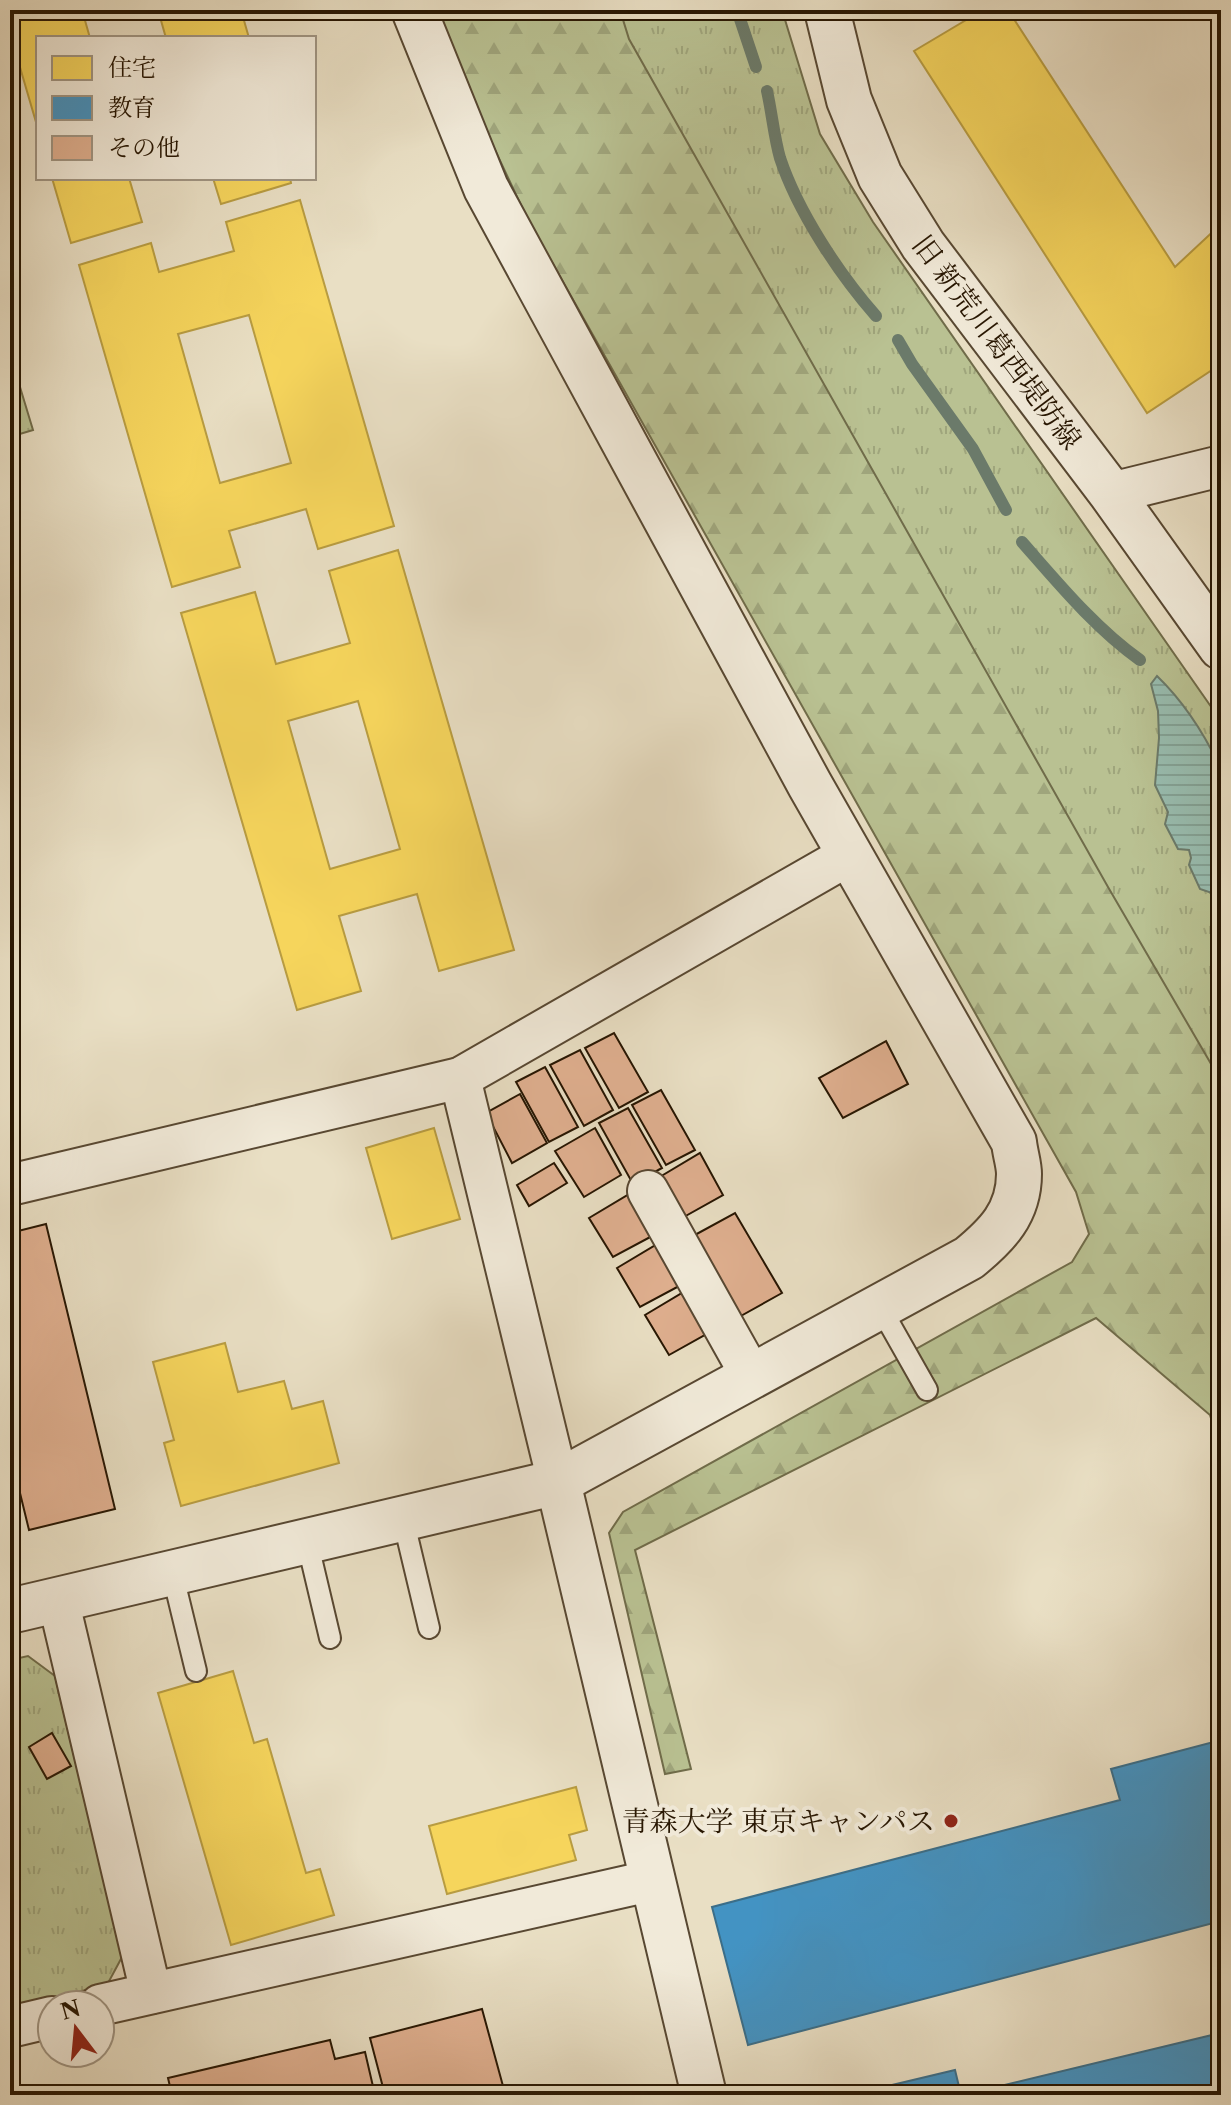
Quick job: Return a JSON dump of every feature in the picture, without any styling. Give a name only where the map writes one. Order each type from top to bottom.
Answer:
[{"type":"street","points":[[10,1611],[558,1482],[969,1258],[996,1236],[1015,1205],[1019,1174],[1014,1142],[849,855],[486,188],[414,10]]},
{"type":"street","name":"旧 新荒川葛西堤防線","points":[[827,10],[849,100],[880,176],[923,245],[1111,493],[1221,647]]},
{"type":"street","points":[[1111,493],[1221,466]]},
{"type":"street","points":[[10,1185],[460,1078],[849,855]]},
{"type":"street","points":[[460,1078],[704,2095]]},
{"type":"street","points":[[648,1191],[752,1377]]},
{"type":"street","points":[[58,1599],[151,1993]]},
{"type":"street","points":[[116,2001],[654,1880]]},
{"type":"street","points":[[10,2027],[36,2021]]},
{"type":"lane","points":[[880,1307],[927,1390]]},
{"type":"lane","points":[[403,1519],[429,1628]]},
{"type":"lane","points":[[307,1541],[330,1638]]},
{"type":"lane","points":[[172,1572],[196,1671]]},
{"type":"green space","points":[[438,10],[674,10],[1221,1015],[1221,1451],[1210,1415],[1096,1318],[635,1550],[691,1769],[665,1774],[609,1533],[623,1512],[1072,1262],[1089,1234],[1076,1192],[527,218],[487,133]]},
{"type":"green space","points":[[620,10],[782,10],[820,134],[873,222],[1221,721],[1221,1081],[1108,887],[629,39]]},
{"type":"green space","points":[[10,354],[33,430],[10,437]]},
{"type":"green space","points":[[28,1656],[55,1676],[122,1957],[107,1985],[90,1989],[36,1989],[36,2002],[10,2008],[10,1660]]},
{"type":"water","points":[[1157,676],[1193,720],[1221,769],[1221,927],[1211,910],[1218,895],[1200,889],[1189,865],[1189,850],[1178,849],[1165,824],[1168,812],[1155,785],[1158,711],[1151,684]]},
{"type":"building: 住宅","points":[[10,10],[82,10],[89,36],[36,36],[36,122],[10,33]]},
{"type":"building: 住宅","points":[[158,10],[241,10],[248,36],[165,36]]},
{"type":"building: 住宅","points":[[983,10],[1008,10],[1175,267],[1221,224],[1221,364],[1147,413],[914,51]]},
{"type":"building: 住宅","points":[[53,180],[130,180],[142,222],[71,243]]},
{"type":"building: 住宅","points":[[214,180],[290,180],[291,183],[221,204]]},
{"type":"building: 住宅","points":[[300,200],[394,526],[318,549],[306,509],[229,531],[240,567],[172,587],[79,265],[151,243],[159,272],[234,251],[226,222]],"holes":[[[249,315],[291,463],[220,483],[178,334]]]},
{"type":"building: 住宅","points":[[398,550],[514,950],[439,971],[417,894],[339,916],[361,991],[297,1010],[181,613],[255,592],[276,664],[350,643],[329,571]],"holes":[[[358,701],[400,849],[330,869],[288,721]]]},
{"type":"building: 住宅","points":[[434,1128],[460,1219],[392,1239],[366,1148]]},
{"type":"building: 住宅","points":[[225,1343],[238,1392],[284,1381],[292,1409],[323,1401],[339,1463],[181,1506],[164,1443],[174,1440],[153,1362]]},
{"type":"building: 住宅","points":[[233,1671],[254,1743],[267,1739],[306,1873],[320,1869],[334,1915],[231,1945],[158,1693]]},
{"type":"building: 住宅","points":[[576,1787],[587,1830],[569,1835],[576,1860],[447,1894],[429,1826]]},
{"type":"building: 教育","points":[[1221,1740],[1221,1921],[748,2045],[712,1907],[1120,1800],[1111,1769]]},
{"type":"building: 教育","points":[[1212,2035],[1216,2052],[1221,2051],[1221,2095],[963,2095]]},
{"type":"building: 教育","points":[[955,2070],[961,2095],[850,2095]]},
{"type":"building: その他","points":[[614,1033],[648,1092],[619,1108],[585,1048]]},
{"type":"building: その他","points":[[886,1041],[908,1084],[843,1118],[819,1078]]},
{"type":"building: その他","points":[[580,1050],[613,1110],[584,1126],[550,1065]]},
{"type":"building: その他","points":[[545,1067],[578,1127],[549,1142],[516,1082]]},
{"type":"building: その他","points":[[661,1090],[695,1150],[666,1165],[632,1105]]},
{"type":"building: その他","points":[[520,1094],[547,1143],[512,1163],[486,1113]]},
{"type":"building: その他","points":[[628,1108],[662,1168],[633,1184],[599,1123]]},
{"type":"building: その他","points":[[595,1128],[621,1175],[584,1197],[555,1151]]},
{"type":"building: その他","points":[[700,1153],[723,1195],[682,1218],[658,1178]]},
{"type":"building: その他","points":[[554,1163],[567,1183],[529,1206],[517,1185]]},
{"type":"building: その他","points":[[631,1193],[654,1235],[613,1257],[589,1218]]},
{"type":"building: その他","points":[[735,1213],[782,1293],[739,1317],[693,1236]]},
{"type":"building: その他","points":[[46,1224],[115,1509],[29,1530],[10,1452],[10,1233]]},
{"type":"building: その他","points":[[659,1243],[681,1285],[640,1307],[617,1268]]},
{"type":"building: その他","points":[[687,1290],[710,1332],[669,1355],[645,1315]]},
{"type":"building: その他","points":[[52,1733],[71,1766],[47,1779],[29,1747]]},
{"type":"building: その他","points":[[482,2009],[503,2086],[469,2095],[385,2095],[370,2038]]},
{"type":"building: その他","points":[[330,2040],[335,2059],[365,2052],[375,2095],[172,2095],[168,2078]]},
{"type":"waterway","points":[[737,10],[756,67]]},
{"type":"waterway","points":[[767,91],[780,158],[797,200],[834,262],[876,316]]},
{"type":"waterway","points":[[898,340],[973,449],[1006,510]]},
{"type":"waterway","points":[[1022,542],[1092,619],[1140,660]]},
{"type":"place","name":"青森大学 東京キャンパス","points":[[951,1821]]}]
